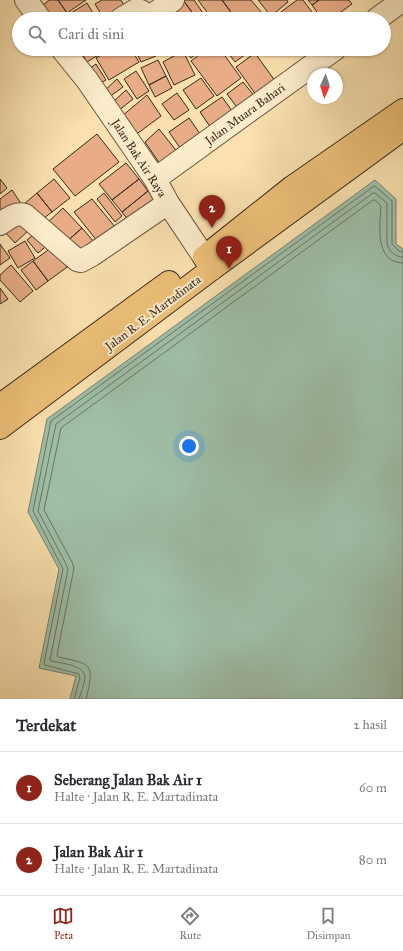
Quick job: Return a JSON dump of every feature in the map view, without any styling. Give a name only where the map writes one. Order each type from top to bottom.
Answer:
[{"type":"highway","name":"Jalan R. E. Martadinata","points":[[0,428],[208,263],[292,187],[403,110]]},
{"type":"highway","name":"Jalan R. E. Martadinata","points":[[0,405],[403,129]]},
{"type":"street","points":[[26,0],[35,12]]},
{"type":"street","points":[[156,12],[173,0]]},
{"type":"street","points":[[387,12],[403,0]]},
{"type":"street","points":[[133,12],[136,10],[142,12]]},
{"type":"street","name":"Jalan Bak Air Raya","points":[[71,56],[155,179],[168,203],[208,263]]},
{"type":"street","name":"Jalan Muara Bahari","points":[[155,179],[325,56]]},
{"type":"street","points":[[0,224],[20,213],[77,260],[82,260],[168,203]]},
{"type":"water","points":[[375,180],[396,199],[396,244],[403,249],[403,699],[70,699],[76,676],[39,668],[59,569],[28,512],[47,419]]},
{"type":"building","points":[[49,0],[58,0],[66,12],[47,12],[42,6]]},
{"type":"building","points":[[58,0],[86,0],[68,12],[66,12]]},
{"type":"building","points":[[102,0],[121,0],[127,11],[100,12],[95,4]]},
{"type":"building","points":[[183,0],[192,12],[176,12],[171,5]]},
{"type":"building","points":[[183,0],[194,0],[202,12],[192,12]]},
{"type":"building","points":[[198,0],[222,0],[231,12],[207,12]]},
{"type":"building","points":[[222,0],[251,0],[261,12],[231,12]]},
{"type":"building","points":[[258,0],[287,0],[288,2],[276,12],[268,12]]},
{"type":"building","points":[[297,0],[303,0],[312,12],[281,12]]},
{"type":"building","points":[[308,0],[319,0],[312,5]]},
{"type":"building","points":[[319,0],[349,0],[352,4],[341,12],[317,12],[312,5]]},
{"type":"building","points":[[87,3],[92,12],[73,12]]},
{"type":"building","points":[[83,56],[97,56],[87,62]]},
{"type":"building","points":[[99,56],[135,56],[139,62],[109,80],[96,58]]},
{"type":"building","points":[[138,56],[156,56],[141,62]]},
{"type":"building","points":[[174,56],[186,56],[195,75],[174,85],[163,62]]},
{"type":"building","points":[[198,56],[225,56],[241,78],[217,96],[191,61]]},
{"type":"building","points":[[230,56],[243,56],[235,62]]},
{"type":"building","points":[[251,56],[257,56],[278,85],[259,99],[236,67]]},
{"type":"building","points":[[158,60],[166,76],[149,85],[141,68]]},
{"type":"building","points":[[96,64],[106,80],[97,85],[86,71]]},
{"type":"building","points":[[136,71],[149,91],[137,99],[124,79]]},
{"type":"building","points":[[166,76],[172,88],[155,97],[149,85]]},
{"type":"building","points":[[201,78],[214,96],[196,109],[183,90]]},
{"type":"building","points":[[117,79],[123,87],[108,98],[102,93]]},
{"type":"building","points":[[243,82],[256,98],[239,110],[227,94]]},
{"type":"building","points":[[126,90],[133,99],[118,111],[113,102]]},
{"type":"building","points":[[177,93],[189,110],[174,120],[162,104]]},
{"type":"building","points":[[147,95],[161,116],[134,136],[121,117]]},
{"type":"building","points":[[222,97],[235,115],[213,131],[200,112]]},
{"type":"building","points":[[189,118],[205,141],[185,155],[169,132]]},
{"type":"building","points":[[159,129],[179,154],[160,164],[145,142]]},
{"type":"building","points":[[97,134],[119,162],[75,196],[53,169]]},
{"type":"building","points":[[126,163],[139,179],[112,200],[99,184]]},
{"type":"building","points":[[0,179],[7,188],[0,194]]},
{"type":"building","points":[[54,179],[70,198],[52,212],[37,193]]},
{"type":"building","points":[[139,179],[148,191],[122,212],[112,200]]},
{"type":"building","points":[[12,190],[22,205],[0,221],[0,199]]},
{"type":"building","points":[[148,191],[158,203],[131,224],[122,212]]},
{"type":"building","points":[[37,193],[52,212],[39,222],[24,204]]},
{"type":"building","points":[[104,193],[122,216],[115,222],[97,199]]},
{"type":"building","points":[[92,199],[116,228],[98,242],[74,212]]},
{"type":"building","points":[[63,208],[82,228],[64,244],[46,224]]},
{"type":"building","points":[[21,216],[31,228],[15,243],[4,231]]},
{"type":"building","points":[[82,228],[94,242],[77,258],[64,244]]},
{"type":"building","points":[[39,230],[49,244],[38,253],[27,240]]},
{"type":"building","points":[[25,241],[35,258],[18,268],[8,251]]},
{"type":"building","points":[[0,244],[10,258],[0,265]]},
{"type":"building","points":[[55,245],[70,265],[48,281],[33,261]]},
{"type":"building","points":[[33,261],[48,281],[36,290],[21,270]]},
{"type":"building","points":[[11,265],[33,291],[20,302],[0,280],[0,275]]},
{"type":"building","points":[[0,288],[8,299],[0,304]]},
{"type":"place","name":"Jalan Bak Air 1","points":[[212,228]]},
{"type":"place","name":"Seberang Jalan Bak Air 1","points":[[229,269]]}]
